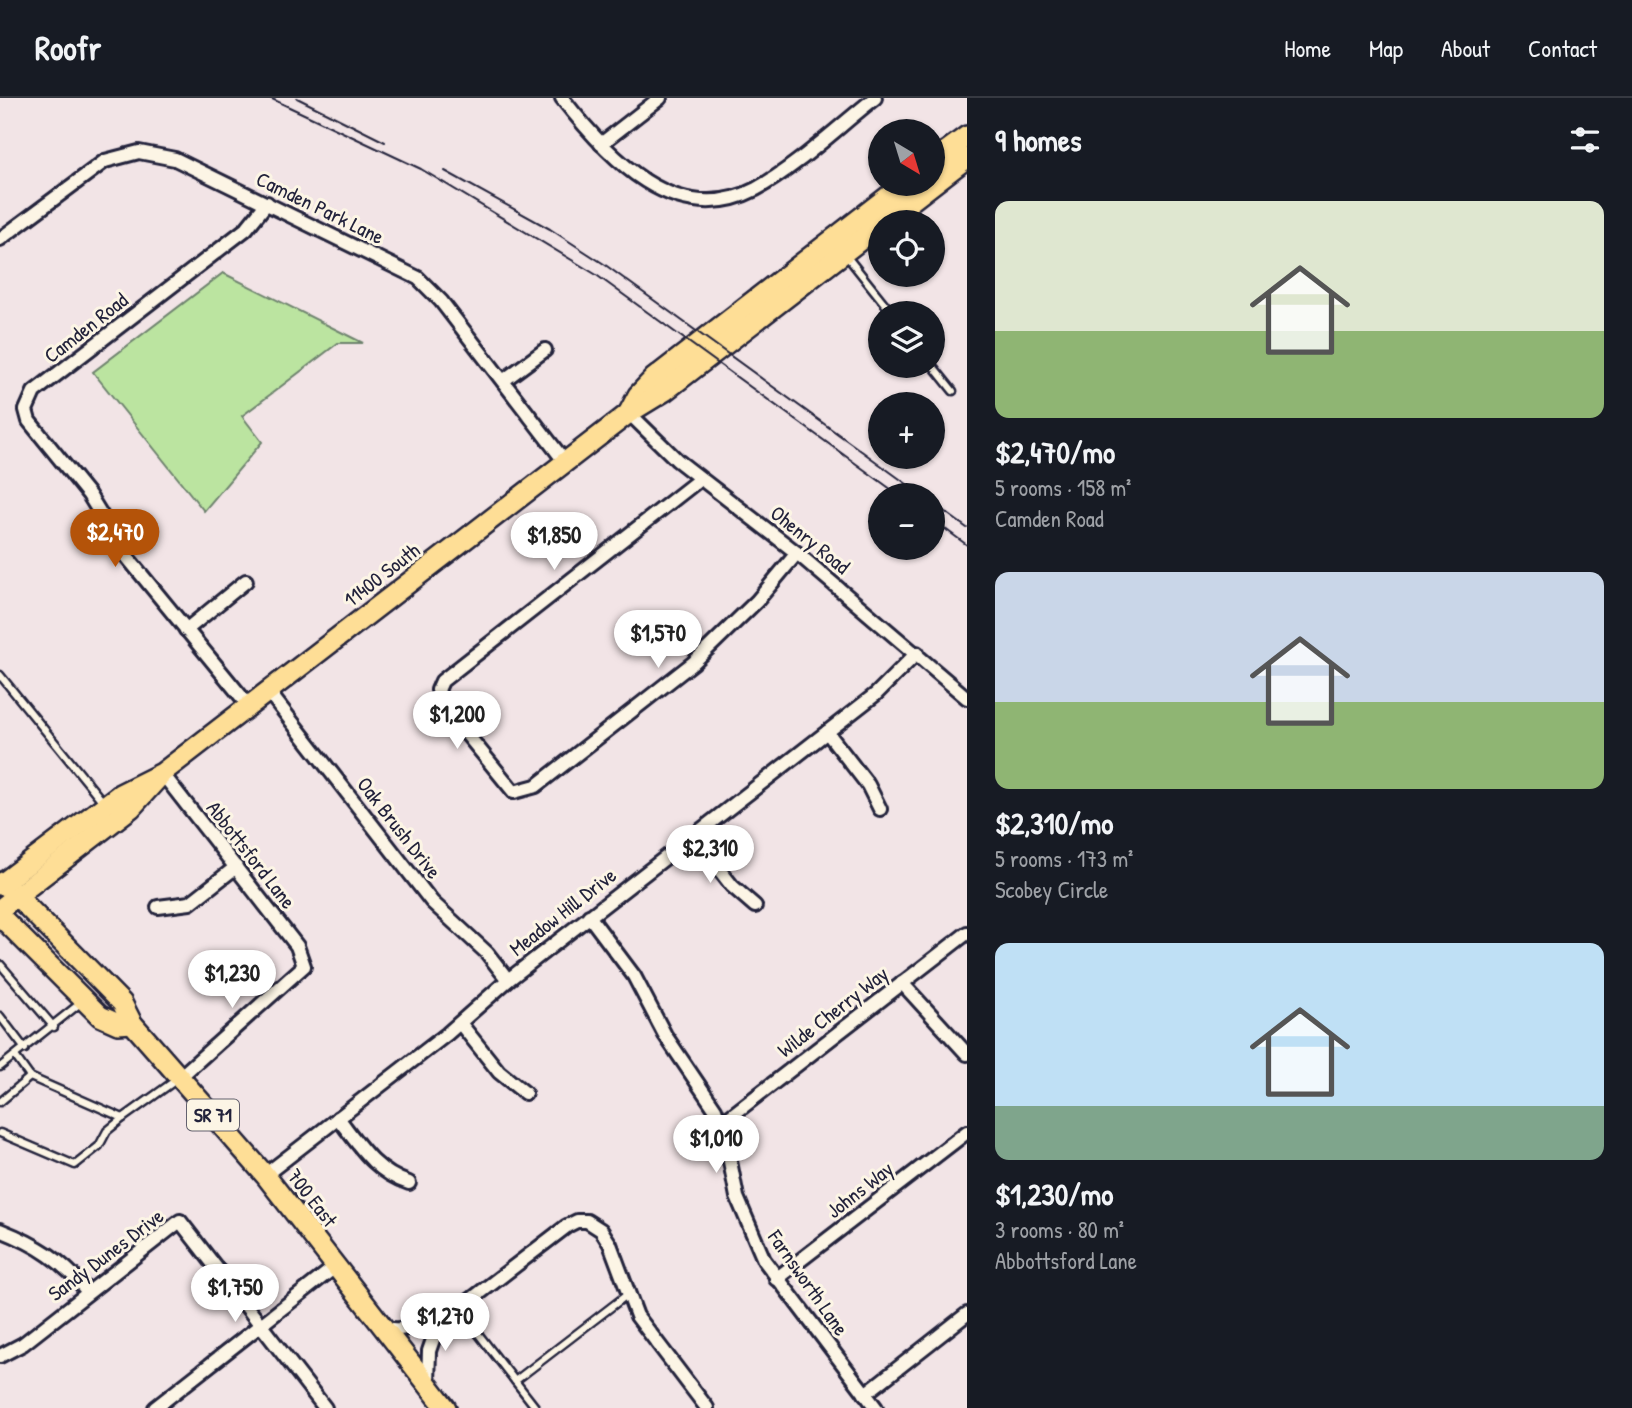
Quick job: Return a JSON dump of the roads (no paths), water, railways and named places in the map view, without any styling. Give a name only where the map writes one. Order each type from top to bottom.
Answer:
[{"type":"main road","points":[[945,152],[967,136]]},
{"type":"main road","name":"11400 South","points":[[900,210],[967,158]]},
{"type":"main road","name":"11400 South","points":[[0,909],[7,888],[105,804],[162,772],[629,413],[638,395],[654,378],[839,246],[891,196]]},
{"type":"main road","name":"11400 South","points":[[839,246],[868,231]]},
{"type":"main road","name":"11400 South","points":[[7,888],[131,808],[162,772]]},
{"type":"main road","name":"700 East","points":[[7,888],[122,1003],[132,1023],[265,1175],[446,1408]]},
{"type":"main road","points":[[0,916],[106,1019],[118,1024],[132,1023]]},
{"type":"street","points":[[562,98],[626,169],[653,187],[691,200],[723,201],[747,193],[769,181],[875,98]]},
{"type":"street","points":[[601,144],[660,98]]},
{"type":"street","name":"Camden Park Lane","points":[[0,239],[94,167],[127,153],[163,155],[418,278],[434,292],[565,462]]},
{"type":"street","name":"Camden Road","points":[[249,706],[127,557],[89,495],[29,421],[26,405],[34,392],[246,229],[267,203]]},
{"type":"street","points":[[503,381],[545,350]]},
{"type":"street","name":"Ohenry Road","points":[[629,413],[700,479],[797,553],[967,698]]},
{"type":"street","points":[[700,479],[442,681],[438,690],[443,705],[514,792],[536,786],[693,663],[757,601],[797,553]]},
{"type":"street","points":[[186,630],[246,581]]},
{"type":"street","name":"Meadow Hill Drive","points":[[265,1175],[460,1023],[508,979],[891,681],[917,653]]},
{"type":"street","name":"Oak Brush Drive","points":[[268,691],[432,902],[487,953],[508,979]]},
{"type":"street","points":[[827,732],[868,785],[880,809]]},
{"type":"street","name":"Abbottsford Lane","points":[[162,772],[297,946],[304,966],[180,1077]]},
{"type":"street","points":[[693,836],[732,886],[755,906]]},
{"type":"street","points":[[158,907],[190,903],[236,867]]},
{"type":"street","name":"Farnsworth Lane","points":[[589,916],[634,976],[665,1035],[710,1098],[722,1123],[744,1219],[776,1279],[876,1408]]},
{"type":"street","name":"Wilde Cherry Way","points":[[722,1123],[967,933]]},
{"type":"street","points":[[902,983],[967,1054]]},
{"type":"street","points":[[460,1023],[499,1073],[525,1093]]},
{"type":"street","points":[[338,1118],[375,1166],[391,1178],[409,1183]]},
{"type":"street","name":"Johns Way","points":[[776,1279],[967,1132]]},
{"type":"street","points":[[428,1384],[429,1351],[438,1325],[567,1226],[583,1220],[596,1225],[605,1237],[645,1329],[707,1408]]},
{"type":"street","name":"Sandy Dunes Drive","points":[[0,1356],[23,1344],[180,1221],[326,1408]]},
{"type":"street","points":[[0,1230],[44,1249],[60,1260],[89,1292]]},
{"type":"street","points":[[155,1408],[336,1266]]},
{"type":"street","points":[[865,1394],[967,1314]]},
{"type":"street","points":[[383,1327],[395,1330],[426,1324],[438,1325]]},
{"type":"lane","points":[[839,246],[883,301]]},
{"type":"lane","points":[[943,378],[953,391]]},
{"type":"lane","points":[[0,675],[105,804]]},
{"type":"lane","points":[[0,964],[54,1027]]},
{"type":"lane","points":[[0,1067],[85,1000]]},
{"type":"lane","points":[[0,1016],[25,1049]]},
{"type":"lane","points":[[15,1056],[30,1077],[123,1118]]},
{"type":"lane","points":[[0,1102],[30,1077]]},
{"type":"lane","points":[[0,1133],[75,1165],[99,1146],[107,1131],[180,1077]]},
{"type":"lane","points":[[515,1381],[628,1294]]},
{"type":"lane","points":[[459,1309],[536,1408]]},
{"type":"tram line","points":[[270,98],[421,169],[595,274],[882,483]]},
{"type":"tram line","points":[[297,98],[385,142]]},
{"type":"tram line","points":[[445,171],[550,229],[604,264],[905,483]]},
{"type":"tram line","points":[[945,512],[967,528]]},
{"type":"tram line","points":[[945,529],[967,545]]}]
